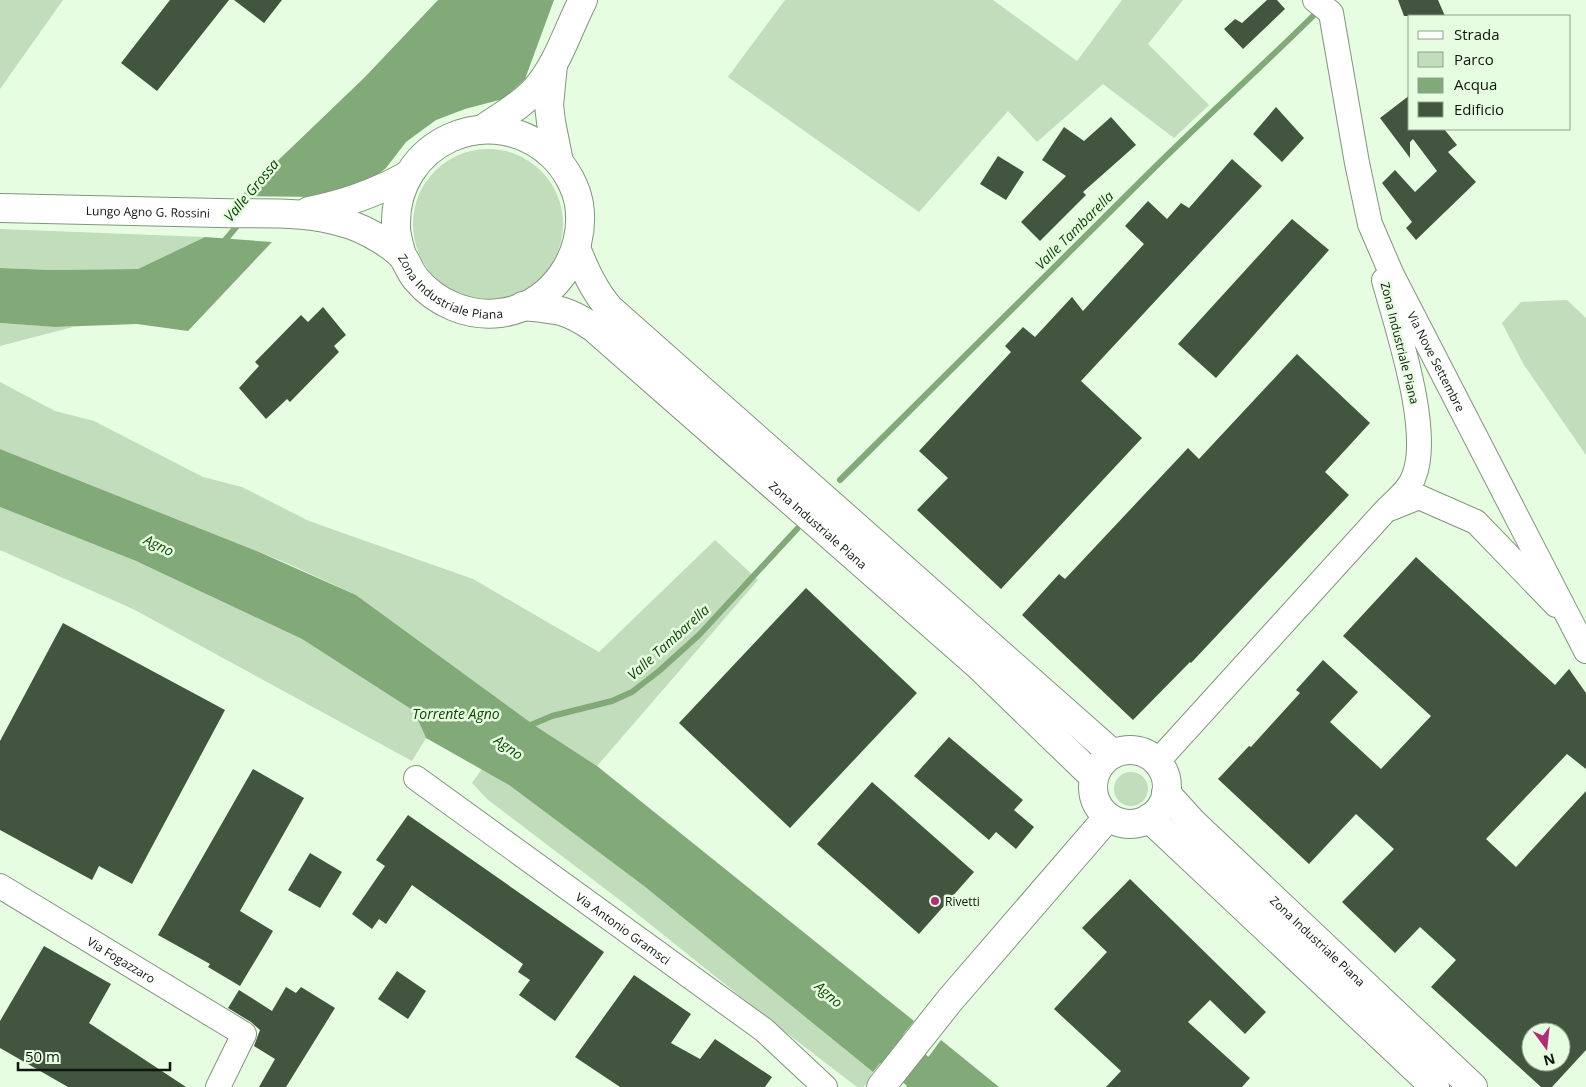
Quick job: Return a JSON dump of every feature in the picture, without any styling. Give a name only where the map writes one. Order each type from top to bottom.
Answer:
[{"type":"main road","points":[[483,129],[510,112],[536,89],[553,64],[584,0]]},
{"type":"main road","points":[[553,64],[549,105],[559,162]]},
{"type":"main road","name":"Zona Industriale Piana","points":[[483,129],[505,130],[525,137],[544,147],[559,162],[572,182],[579,203],[580,226],[576,248],[565,272],[547,292],[524,306],[500,312],[476,313],[452,307],[431,294],[414,278],[402,256],[396,229],[398,201],[408,175],[422,157],[440,142],[461,133],[483,129]]},
{"type":"main road","points":[[295,214],[337,206],[361,198],[408,175]]},
{"type":"main road","name":"Lungo Agno G. Rossini","points":[[0,208],[295,214]]},
{"type":"main road","points":[[295,214],[344,222],[359,227],[402,256]]},
{"type":"main road","name":"Zona Industriale Piana","points":[[576,248],[598,296],[610,309],[1113,754]]},
{"type":"main road","name":"Zona Industriale Piana","points":[[524,306],[557,309],[578,317],[594,328],[978,665],[1094,777]]},
{"type":"main road","points":[[1157,762],[1138,751],[1125,750],[1113,754],[1098,768],[1094,777],[1093,789],[1096,800],[1108,817],[1130,824],[1149,818],[1160,807],[1166,792]]},
{"type":"main road","name":"Zona Industriale Piana","points":[[1157,762],[1164,772],[1166,792],[1193,823],[1473,1087]]},
{"type":"main road","points":[[881,1087],[950,1000],[1108,817]]},
{"type":"main road","name":"Zona Industriale Piana","points":[[1149,818],[1435,1087]]},
{"type":"street","name":"Via Nove Settembre","points":[[1315,0],[1331,13],[1357,163],[1370,224],[1397,284],[1586,651]]},
{"type":"street","name":"Zona Industriale Piana","points":[[1157,762],[1409,487],[1415,476],[1419,458],[1418,419],[1412,387],[1370,224]]},
{"type":"street","name":"Zona Industriale Piana","points":[[1385,511],[1419,497],[1476,522],[1540,590],[1570,618]]},
{"type":"street","name":"Via Antonio Gramsci","points":[[416,778],[764,1030],[825,1087]]},
{"type":"street","name":"Via Fogazzaro","points":[[0,886],[244,1034],[218,1087]]},
{"type":"green space","points":[[0,0],[63,0],[0,89]]},
{"type":"green space","points":[[785,0],[993,0],[1077,61],[1122,0],[1183,0],[1148,44],[1209,105],[1174,138],[1103,84],[1037,142],[1008,111],[919,212],[728,77]]},
{"type":"green space","points":[[488,149],[517,155],[541,171],[557,195],[563,224],[557,253],[541,277],[517,293],[488,299],[459,293],[435,277],[419,253],[413,224],[419,195],[435,171],[459,155]]},
{"type":"green space","points":[[0,229],[205,237],[138,269],[51,270],[0,268]]},
{"type":"green space","points":[[1567,300],[1586,318],[1586,455],[1524,365],[1502,323],[1521,302]]},
{"type":"green space","points":[[0,323],[55,327],[73,327],[0,346]]},
{"type":"green space","points":[[0,382],[55,411],[94,421],[203,477],[242,487],[309,521],[473,579],[599,652],[715,540],[758,580],[597,766],[534,725],[356,595],[289,564],[0,449]]},
{"type":"green space","points":[[0,507],[136,561],[302,639],[414,711],[426,738],[412,761],[133,609],[0,550]]},
{"type":"green space","points":[[482,769],[509,785],[644,886],[873,1072],[864,1087],[857,1087],[767,1018],[625,904],[487,799],[472,783]]},
{"type":"green space","points":[[1131,772],[1143,777],[1148,789],[1143,801],[1131,806],[1119,801],[1114,789],[1119,777]]},
{"type":"water","points":[[438,0],[554,0],[525,79],[503,99],[465,109],[436,120],[406,142],[386,168],[360,188],[322,197],[241,196],[365,77]]},
{"type":"water","points":[[205,237],[272,242],[188,331],[137,324],[55,327],[0,323],[0,268],[51,270],[138,269]]},
{"type":"water","name":"Torrente Agno","points":[[0,449],[259,552],[356,595],[534,725],[597,766],[914,1021],[873,1072],[644,886],[509,785],[426,738],[414,711],[302,639],[136,561],[0,507]]},
{"type":"water","points":[[941,1040],[999,1087],[906,1087]]},
{"type":"building","points":[[170,0],[229,0],[157,91],[121,63]]},
{"type":"building","points":[[234,0],[282,0],[264,23]]},
{"type":"building","points":[[1267,0],[1277,0],[1285,9],[1243,49],[1224,29],[1235,19],[1242,23]]},
{"type":"building","points":[[1398,0],[1438,0],[1445,15],[1408,15],[1404,16]]},
{"type":"building","points":[[1408,97],[1408,130],[1445,130],[1457,145],[1448,152],[1476,182],[1416,240],[1406,228],[1412,222],[1382,183],[1395,170],[1415,192],[1437,171],[1413,139],[1410,142],[1410,158],[1380,118]]},
{"type":"building","points":[[1276,107],[1304,138],[1282,162],[1253,134]]},
{"type":"building","points":[[1111,117],[1136,145],[1083,192],[1086,195],[1040,241],[1021,222],[1066,176],[1042,160],[1064,127],[1084,141]]},
{"type":"building","points":[[998,156],[1024,172],[1006,200],[980,184]]},
{"type":"building","points":[[1232,159],[1262,186],[1081,381],[1142,438],[1001,589],[917,510],[948,478],[919,451],[1011,352],[1005,346],[1023,327],[1035,337],[1072,297],[1083,311],[1144,244],[1125,226],[1148,201],[1167,219],[1181,203],[1189,208]]},
{"type":"building","points":[[1292,219],[1329,250],[1216,378],[1178,344]]},
{"type":"building","points":[[323,307],[346,335],[334,346],[339,352],[290,402],[287,399],[266,419],[239,388],[259,366],[255,362],[301,315],[308,322]]},
{"type":"building","points":[[1297,354],[1370,423],[1325,472],[1349,495],[1191,663],[1133,720],[1022,615],[1059,574],[1065,579],[1188,448],[1199,459]]},
{"type":"building","points":[[1416,557],[1555,685],[1569,669],[1586,693],[1586,769],[1567,754],[1486,839],[1516,867],[1586,791],[1586,1050],[1571,1066],[1571,1022],[1521,1022],[1521,1069],[1431,987],[1456,960],[1420,927],[1395,953],[1342,902],[1394,849],[1356,814],[1309,864],[1218,779],[1249,746],[1251,747],[1300,693],[1296,690],[1323,660],[1358,692],[1330,722],[1381,769],[1431,716],[1343,636]]},
{"type":"building","points":[[806,588],[917,693],[790,828],[679,723]]},
{"type":"building","points":[[63,623],[225,710],[132,884],[99,866],[92,880],[0,830],[0,741]]},
{"type":"building","points":[[949,737],[1023,800],[1014,810],[1034,827],[1016,849],[996,832],[989,840],[914,776]]},
{"type":"building","points":[[253,769],[304,798],[240,911],[273,931],[240,986],[208,967],[210,964],[158,935]]},
{"type":"building","points":[[872,782],[974,872],[919,934],[817,844]]},
{"type":"building","points":[[408,815],[604,952],[555,1021],[519,995],[530,980],[518,972],[523,964],[412,885],[386,924],[379,919],[372,929],[352,914],[385,866],[376,860]]},
{"type":"building","points":[[310,853],[342,872],[320,908],[288,890]]},
{"type":"building","points":[[1130,879],[1266,1012],[1245,1034],[1210,1000],[1188,1022],[1250,1078],[1242,1087],[1106,1087],[1121,1071],[1054,1009],[1107,952],[1082,928]]},
{"type":"building","points":[[44,946],[111,984],[89,1023],[186,1087],[68,1087],[0,1048],[0,1021]]},
{"type":"building","points":[[397,971],[426,991],[408,1019],[378,999]]},
{"type":"building","points":[[634,975],[691,1014],[671,1043],[700,1059],[715,1039],[772,1077],[765,1087],[620,1087],[575,1057]]},
{"type":"building","points":[[286,987],[296,993],[301,987],[335,1008],[286,1087],[259,1087],[275,1059],[254,1046],[260,1030],[228,1008],[239,990],[272,1011]]},
{"type":"building","points":[[1524,1072],[1566,1072],[1552,1087],[1541,1087]]},
{"type":"waterway","name":"Valle Tambarella","points":[[840,480],[1167,156],[1319,10]]},
{"type":"waterway","name":"Valle Grossa","points":[[222,244],[241,221]]},
{"type":"waterway","name":"Valle Tambarella","points":[[526,727],[552,716],[612,701],[632,692],[659,671],[699,635],[797,529]]},
{"type":"waterway","name":"Agno","points":[[854,1017],[936,1087]]},
{"type":"place","name":"Rivetti","points":[[935,901]]}]
